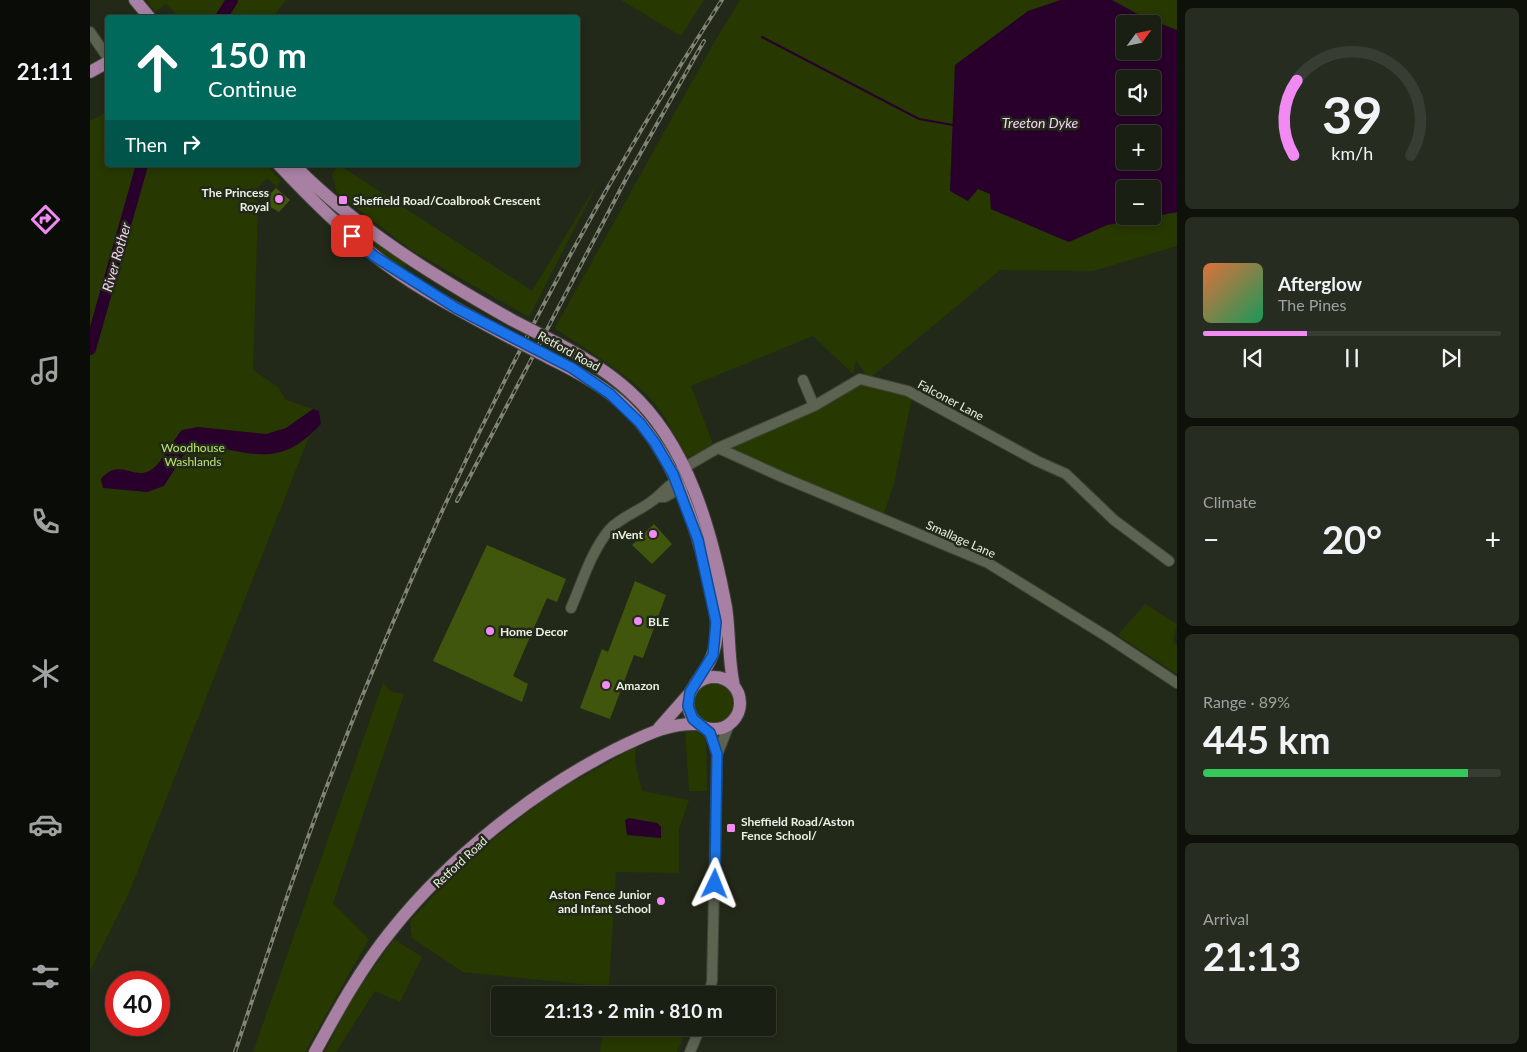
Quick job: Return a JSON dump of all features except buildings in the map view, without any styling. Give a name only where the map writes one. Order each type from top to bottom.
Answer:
[{"type":"main road","points":[[130,0],[138,15]]},
{"type":"main road","points":[[135,0],[148,15]]},
{"type":"main road","points":[[90,72],[105,64]]},
{"type":"main road","name":"Retford Road","points":[[281,167],[308,196],[374,256],[456,308],[591,380],[626,407],[655,443],[680,479],[701,552],[716,622],[713,655],[693,688],[658,728]]},
{"type":"main road","name":"Retford Road","points":[[296,167],[347,212],[391,246],[512,320],[593,363],[636,398],[657,423],[680,479],[711,542],[720,578],[729,629],[734,686]]},
{"type":"main road","points":[[715,677],[722,678],[734,686],[738,692],[740,706],[738,714],[729,725],[714,730],[702,726],[693,719],[688,706],[693,688],[701,680],[715,677]]},
{"type":"main road","name":"Retford Road","points":[[314,1052],[347,993],[392,930],[447,871],[512,814],[599,758],[658,728],[682,723],[702,726]]},
{"type":"street","points":[[90,32],[105,54]]},
{"type":"street","name":"Falconer Lane","points":[[571,608],[597,548],[610,529],[633,511],[658,497],[665,498],[680,479],[718,448],[814,406],[858,379],[908,391],[1037,461],[1066,474],[1114,520],[1169,561]]},
{"type":"street","points":[[803,380],[814,406]]},
{"type":"street","name":"Smallage Lane","points":[[718,448],[782,477],[988,563],[1106,636],[1177,683]]},
{"type":"street","points":[[717,754],[729,725]]},
{"type":"street","points":[[702,726],[714,742],[717,754],[710,986]]},
{"type":"street","points":[[690,1052],[697,1036]]},
{"type":"green space","points":[[147,0],[286,0],[275,15],[177,15],[166,4],[155,12]]},
{"type":"green space","points":[[621,0],[704,0],[681,36]]},
{"type":"green space","points":[[740,0],[1060,0],[1028,11],[955,65],[950,191],[978,189],[990,194],[991,209],[1068,242],[1107,225],[1116,223],[1116,225],[1161,225],[1161,215],[1177,212],[1177,246],[1093,271],[1000,270],[869,379],[856,361],[853,374],[813,336],[691,386],[713,444],[687,458],[665,418],[638,386],[615,368],[555,328],[712,46]]},
{"type":"green space","points":[[1112,0],[1177,0],[1177,30],[1161,24],[1161,15],[1139,15]]},
{"type":"green space","name":"Woodhouse Washlands","points":[[105,113],[105,167],[268,167],[281,180],[277,187],[267,178],[251,195],[264,209],[258,208],[253,370],[278,387],[286,400],[319,411],[321,424],[308,439],[129,893],[90,971],[90,121]]},
{"type":"green space","points":[[337,167],[342,167],[532,291],[600,179],[529,317],[411,250],[337,193],[332,174]]},
{"type":"green space","points":[[317,191],[407,264],[406,266],[400,267],[345,223],[316,195]]},
{"type":"green space","points":[[856,386],[874,386],[912,397],[894,484],[883,516],[731,450],[731,447]]},
{"type":"green space","points":[[1145,604],[1177,624],[1173,642],[1177,645],[1177,674],[1118,635]]},
{"type":"green space","points":[[383,683],[390,691],[404,694],[333,903],[369,939],[305,1052],[253,1052]]},
{"type":"green space","points":[[718,683],[725,686],[731,692],[734,703],[733,711],[725,720],[718,723],[710,723],[703,720],[695,711],[694,699],[697,692],[706,684]]},
{"type":"green space","points":[[685,730],[697,730],[706,739],[707,791],[689,791]]},
{"type":"green space","points":[[636,747],[635,762],[642,791],[689,800],[679,829],[679,873],[616,872],[609,986],[463,972],[412,938],[410,921],[445,883],[488,843],[551,794]]},
{"type":"green space","points":[[394,939],[422,957],[400,1002],[375,991],[336,1052],[325,1052],[350,1001]]},
{"type":"green space","points":[[603,1036],[684,1036],[677,1052],[600,1052]]},
{"type":"water","name":"Treeton Dyke","points":[[1061,0],[1112,0],[1139,15],[1116,15],[1116,60],[1161,60],[1161,24],[1177,30],[1177,212],[1161,215],[1161,180],[1116,180],[1116,223],[1107,225],[1069,242],[991,209],[990,194],[978,189],[968,201],[950,191],[955,65],[1028,11]]},
{"type":"water","points":[[313,409],[319,411],[321,424],[306,438],[292,447],[279,452],[251,453],[200,444],[183,456],[164,486],[147,492],[103,488],[101,479],[114,470],[120,469],[144,473],[151,470],[159,463],[182,430],[198,427],[266,434],[286,428]]},
{"type":"water","points":[[629,818],[657,823],[661,827],[661,838],[627,835],[625,820]]},
{"type":"waterway","name":"River Rother","points":[[223,15],[232,0]]},
{"type":"waterway","points":[[762,37],[919,119],[953,125]]},
{"type":"waterway","name":"River Rother","points":[[90,349],[141,167]]},
{"type":"railway","points":[[235,1052],[296,872],[335,765],[417,567],[462,469],[558,277],[610,183],[722,0]]},
{"type":"railway","points":[[457,501],[627,177],[704,41]]},
{"type":"place","name":"The Princess Royal","points":[[279,199]]},
{"type":"place","name":"Sheffield Road/Coalbrook Crescent","points":[[343,200]]},
{"type":"place","name":"nVent","points":[[653,534]]},
{"type":"place","name":"BLE","points":[[638,621]]},
{"type":"place","name":"Home Decor","points":[[490,631]]},
{"type":"place","name":"Amazon","points":[[606,685]]},
{"type":"place","name":"Sheffield Road/Aston Fence School/","points":[[731,828]]},
{"type":"place","name":"Aston Fence Junior and Infant School","points":[[661,901]]},
{"type":"route","points":[[352,236],[374,256],[456,308],[532,349],[572,368],[610,394],[626,407],[640,423],[655,443],[673,474],[698,540],[712,594],[716,622],[716,639],[713,655],[688,698],[689,712],[698,724],[706,728],[710,733],[717,754],[715,884]]}]
